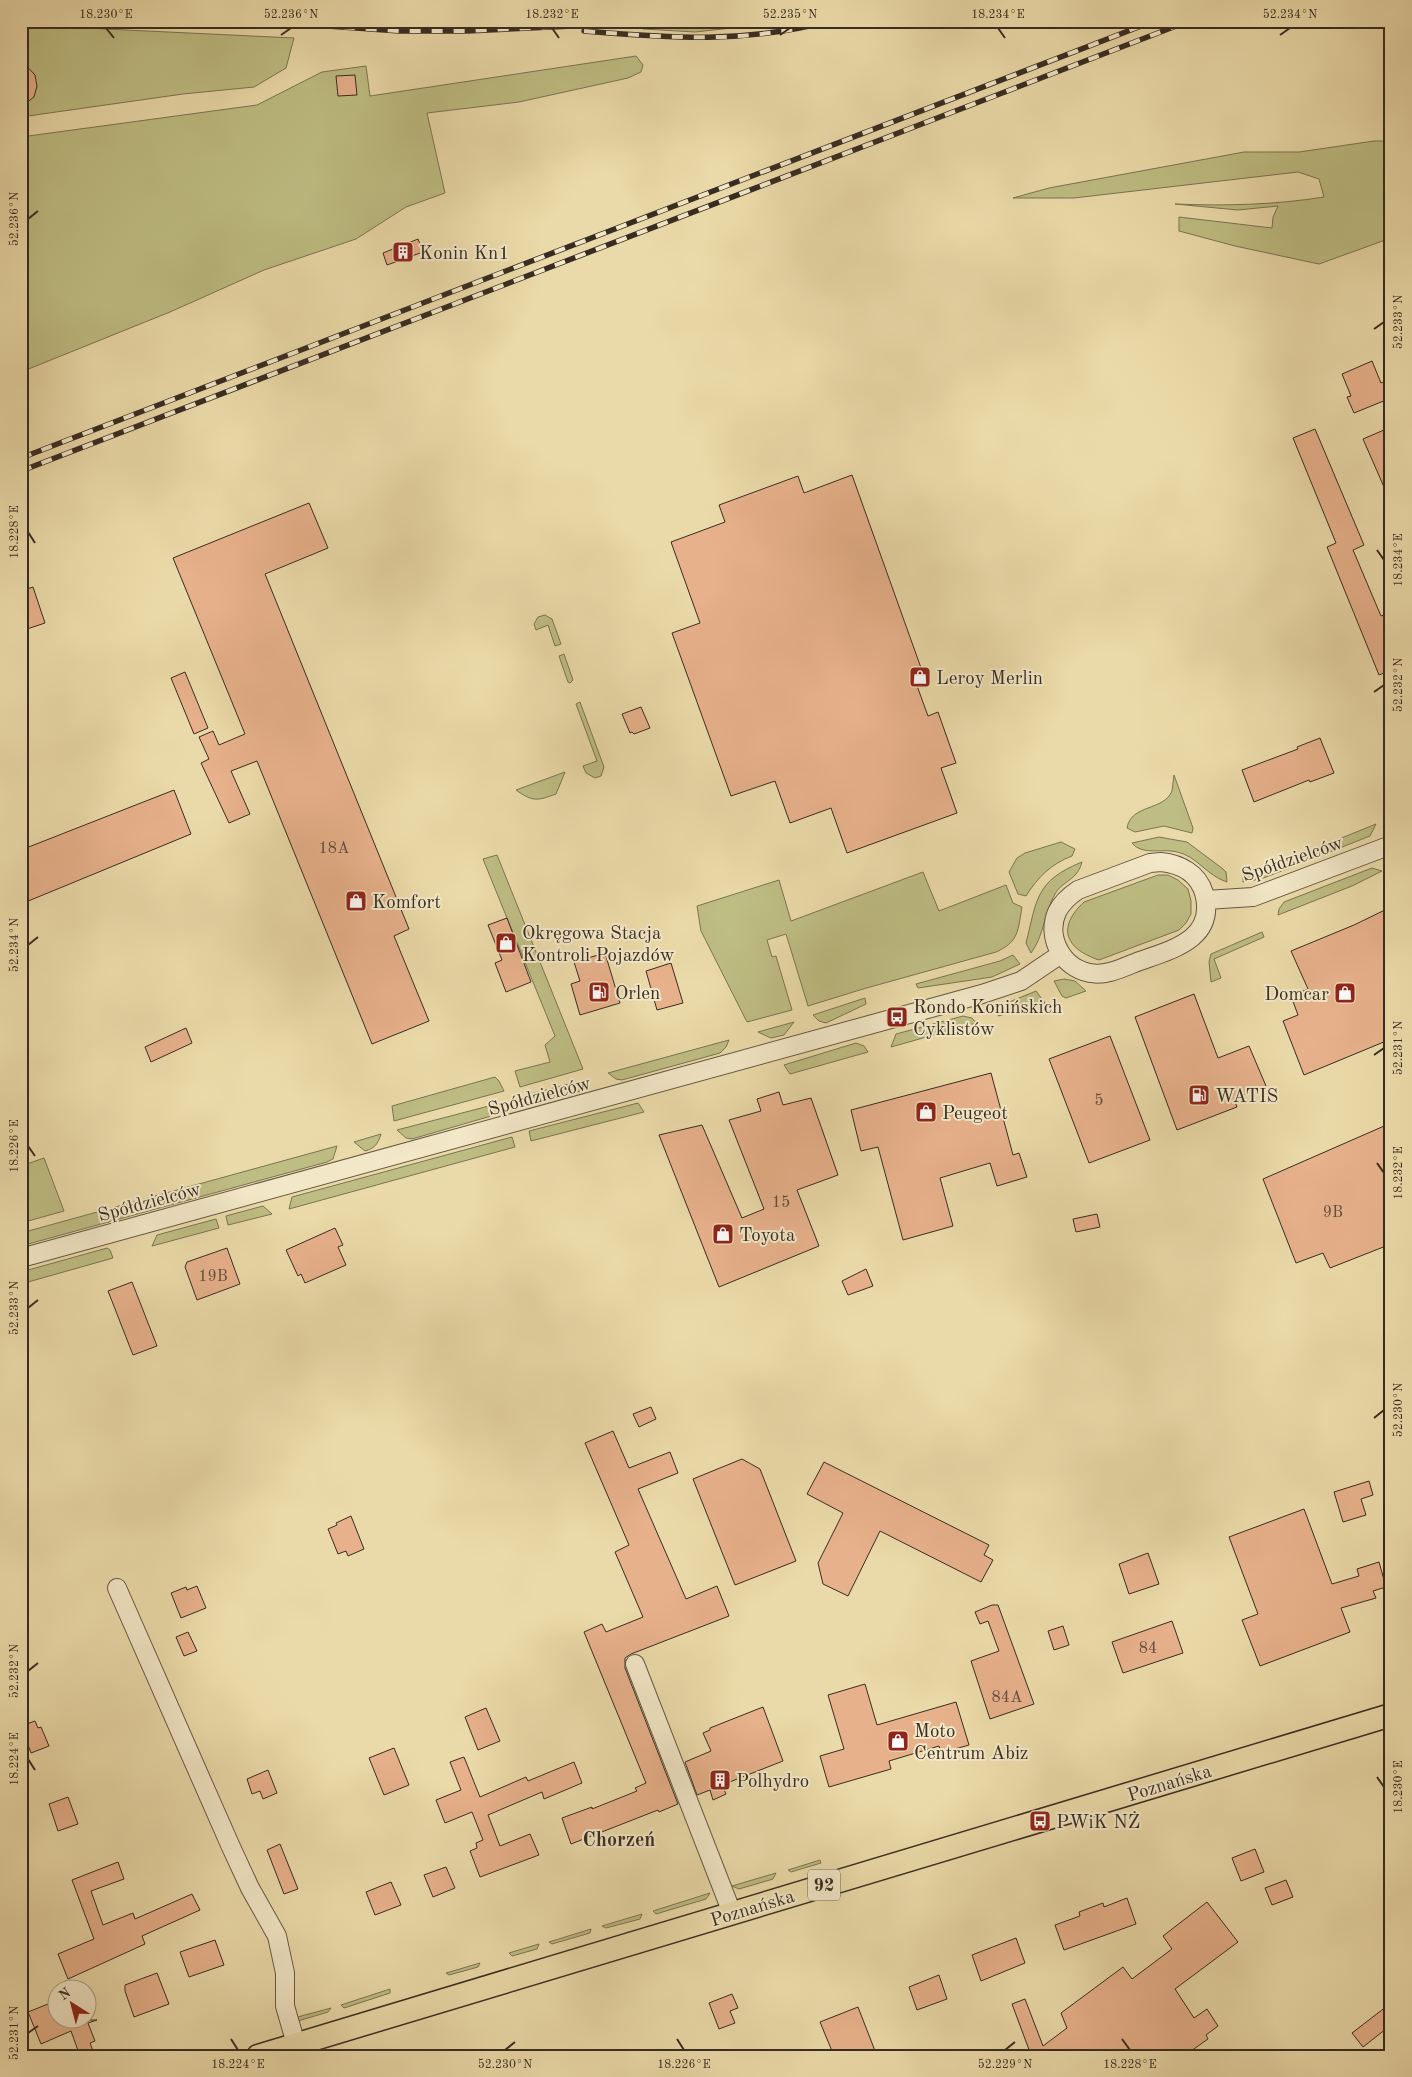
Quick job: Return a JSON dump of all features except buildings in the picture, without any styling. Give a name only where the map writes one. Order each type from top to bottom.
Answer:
[{"type":"main road","name":"Poznańska","points":[[258,2056],[1391,1715]]},
{"type":"street","name":"Spółdzielców","points":[[1206,900],[1253,897],[1391,845]]},
{"type":"street","points":[[1150,863],[1171,863],[1186,869],[1198,880],[1206,900],[1204,918],[1201,927],[1190,941],[1182,946],[1107,973],[1098,974],[1080,971],[1072,966],[1061,954],[1055,943],[1054,923],[1059,908],[1069,896],[1078,890],[1150,863]]},
{"type":"street","name":"Spółdzielców","points":[[21,1258],[982,994],[1021,980],[1061,954]]},
{"type":"street","points":[[117,1588],[230,1847],[277,1936],[285,1973],[286,2006],[296,2044]]},
{"type":"street","points":[[635,1664],[732,1913]]},
{"type":"shaded area","points":[[644,21],[797,21],[695,32],[643,29]]},
{"type":"shaded area","points":[[21,25],[294,38],[286,68],[254,87],[183,94],[21,117]]},
{"type":"shaded area","points":[[636,56],[643,65],[641,72],[628,78],[519,102],[427,113],[445,193],[406,207],[356,239],[264,270],[170,312],[21,372],[21,137],[257,105],[322,72],[366,66],[370,96]]},
{"type":"shaded area","points":[[1374,141],[1391,141],[1391,238],[1319,264],[1235,246],[1179,231],[1179,217],[1272,228],[1273,217],[1278,206],[1238,210],[1175,204],[1250,204],[1324,197],[1319,179],[1298,172],[1074,198],[1013,198],[1049,188],[1244,152],[1299,152]]},
{"type":"shaded area","points":[[545,615],[552,619],[561,644],[555,646],[548,625],[536,630],[534,624],[538,617]]},
{"type":"shaded area","points":[[564,654],[573,680],[570,683],[559,656]]},
{"type":"shaded area","points":[[580,702],[604,767],[601,776],[595,778],[586,773],[583,766],[597,761],[576,704]]},
{"type":"shaded area","points":[[565,772],[556,794],[535,799],[527,797],[516,790]]},
{"type":"shaded area","points":[[1174,775],[1193,828],[1192,833],[1164,826],[1135,832],[1127,828],[1130,820],[1135,815],[1162,802],[1168,797],[1172,791]]},
{"type":"shaded area","points":[[1376,824],[1370,836],[1261,879],[1243,882],[1243,874],[1258,872]]},
{"type":"shaded area","points":[[1159,837],[1187,842],[1226,872],[1227,882],[1184,854],[1171,851],[1147,851],[1136,847],[1132,843]]},
{"type":"shaded area","points":[[1061,842],[1075,849],[1072,856],[1046,872],[1026,896],[1018,894],[1009,872],[1017,858],[1025,853]]},
{"type":"shaded area","points":[[497,855],[583,1069],[520,1087],[515,1071],[550,1062],[545,1045],[555,1036],[483,859]]},
{"type":"shaded area","points":[[1082,862],[1077,873],[1058,889],[1051,901],[1039,939],[1031,953],[1026,943],[1040,894],[1055,877]]},
{"type":"shaded area","points":[[1372,868],[1382,871],[1352,886],[1278,915],[1279,909],[1284,902]]},
{"type":"shaded area","points":[[923,872],[939,911],[1006,885],[1013,903],[1022,907],[1018,929],[1013,939],[1004,948],[996,952],[808,1006],[786,934],[767,940],[772,957],[776,956],[792,1010],[747,1022],[701,931],[697,906],[779,880],[791,921]]},
{"type":"shaded area","points":[[1158,875],[1168,875],[1178,880],[1188,889],[1191,901],[1191,914],[1179,930],[1099,960],[1079,950],[1072,944],[1068,929],[1070,920],[1084,902]]},
{"type":"shaded area","points":[[1262,932],[1264,937],[1214,959],[1221,978],[1211,982],[1209,962],[1211,954]]},
{"type":"shaded area","points":[[1013,955],[1020,964],[992,977],[918,988],[916,984],[1000,961]]},
{"type":"shaded area","points":[[1064,979],[1075,981],[1086,991],[1066,998],[1062,996],[1054,981]]},
{"type":"shaded area","points":[[1036,991],[1045,1003],[998,1016],[1002,1005]]},
{"type":"shaded area","points":[[865,998],[866,1004],[826,1023],[819,1021],[813,1015]]},
{"type":"shaded area","points":[[963,1016],[972,1018],[976,1023],[891,1047],[896,1034]]},
{"type":"shaded area","points":[[794,1022],[784,1035],[771,1038],[758,1032]]},
{"type":"shaded area","points":[[729,1040],[726,1047],[720,1053],[622,1080],[616,1079],[608,1073]]},
{"type":"shaded area","points":[[856,1043],[864,1046],[868,1052],[790,1074],[784,1065]]},
{"type":"shaded area","points":[[495,1077],[504,1091],[394,1121],[392,1106]]},
{"type":"shaded area","points":[[585,1080],[580,1091],[538,1102],[526,1095]]},
{"type":"shaded area","points":[[504,1102],[498,1114],[412,1139],[406,1138],[397,1130]]},
{"type":"shaded area","points":[[638,1103],[644,1112],[531,1141],[529,1131]]},
{"type":"shaded area","points":[[381,1134],[376,1145],[365,1151],[354,1142]]},
{"type":"shaded area","points":[[512,1137],[515,1147],[289,1209],[292,1197]]},
{"type":"shaded area","points":[[337,1146],[333,1159],[327,1162],[21,1246],[21,1233]]},
{"type":"shaded area","points":[[44,1158],[64,1211],[21,1223],[21,1166]]},
{"type":"shaded area","points":[[263,1206],[272,1214],[228,1225],[226,1216]]},
{"type":"shaded area","points":[[216,1219],[219,1228],[152,1246],[157,1235]]},
{"type":"shaded area","points":[[107,1248],[110,1250],[113,1258],[21,1284],[21,1272]]},
{"type":"shaded area","points":[[820,1860],[821,1863],[791,1872],[788,1870]]},
{"type":"shaded area","points":[[776,1873],[773,1879],[739,1889],[732,1886]]},
{"type":"shaded area","points":[[710,1893],[706,1899],[656,1914],[653,1911]]},
{"type":"shaded area","points":[[642,1914],[640,1919],[606,1928],[602,1926]]},
{"type":"shaded area","points":[[591,1929],[590,1933],[552,1944],[549,1942]]},
{"type":"shaded area","points":[[539,1944],[537,1949],[512,1956],[509,1953]]},
{"type":"shaded area","points":[[480,1963],[478,1967],[449,1975],[446,1973]]},
{"type":"shaded area","points":[[390,1989],[390,1993],[344,2008],[341,2005]]},
{"type":"shaded area","points":[[331,2008],[328,2012],[298,2021],[294,2018]]},
{"type":"railway","points":[[256,21],[399,31],[467,31],[638,23]]},
{"type":"railway","points":[[460,21],[492,24]]},
{"type":"railway","points":[[584,31],[647,36],[737,36],[767,33],[830,21]]},
{"type":"railway","points":[[21,458],[1154,21]]},
{"type":"railway","points":[[21,471],[1189,21]]},
{"type":"place","name":"Konin Kn1","points":[[403,252]]},
{"type":"place","name":"Leroy Merlin","points":[[920,677]]},
{"type":"place","name":"Komfort","points":[[356,901]]},
{"type":"place","name":"Okręgowa Stacja Kontroli Pojazdów","points":[[506,943]]},
{"type":"place","name":"Orlen","points":[[599,992]]},
{"type":"place","name":"Domcar","points":[[1345,993]]},
{"type":"place","name":"Rondo Konińskich Cyklistów","points":[[897,1017]]},
{"type":"place","name":"WATIS","points":[[1199,1095]]},
{"type":"place","name":"Peugeot","points":[[926,1112]]},
{"type":"place","name":"Toyota","points":[[723,1234]]},
{"type":"place","name":"Moto Centrum Abiz","points":[[898,1741]]},
{"type":"place","name":"Polhydro","points":[[720,1780]]},
{"type":"place","name":"PWiK NŻ","points":[[1040,1821]]},
{"type":"district","name":"Chorzeń","points":[[619,1839]]}]
